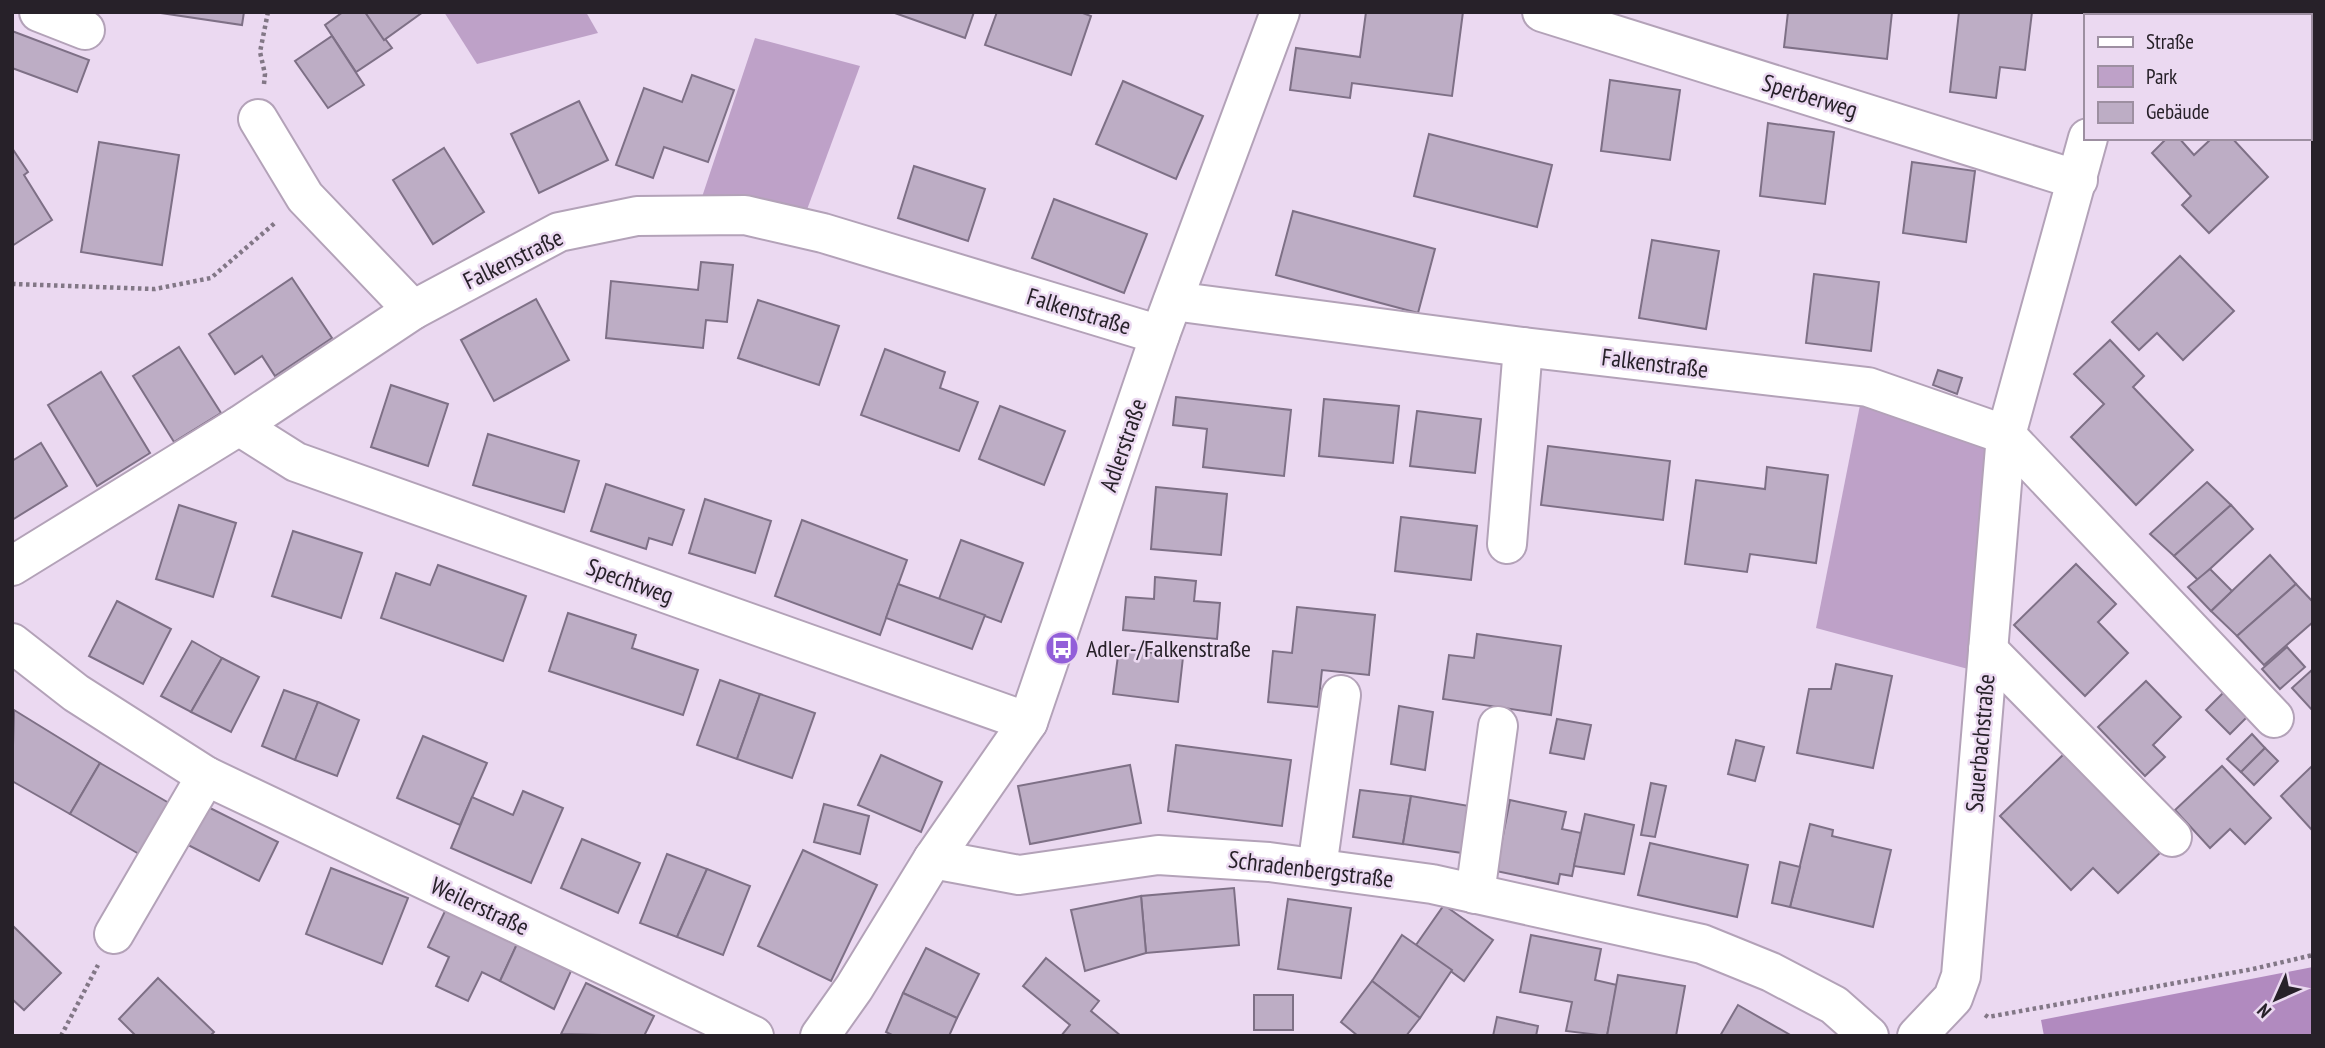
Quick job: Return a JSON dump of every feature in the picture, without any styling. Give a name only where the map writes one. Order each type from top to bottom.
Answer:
[{"type":"street","points":[[38,12],[85,30]]},
{"type":"street","name":"Adlerstraße","points":[[933,859],[1028,722],[1167,318],[1280,12]]},
{"type":"street","name":"Sperberweg","points":[[1542,12],[2078,180]]},
{"type":"street","points":[[258,119],[306,197],[413,310]]},
{"type":"street","name":"Sauerbachstraße","points":[[1917,1036],[1953,998],[1961,976],[2006,435],[2088,140]]},
{"type":"street","name":"Falkenstraße","points":[[12,566],[239,426],[413,310],[559,232],[637,216],[745,215],[1167,318],[1523,347],[1868,387],[2006,435]]},
{"type":"street","points":[[1507,544],[1523,347]]},
{"type":"street","name":"Spechtweg","points":[[239,426],[296,462],[1028,722]]},
{"type":"street","points":[[2006,435],[2274,718]]},
{"type":"street","name":"Weilerstraße","points":[[12,643],[76,693],[206,776],[754,1036]]},
{"type":"street","points":[[1988,650],[2172,837]]},
{"type":"street","points":[[1317,868],[1341,695]]},
{"type":"street","points":[[1475,894],[1498,726]]},
{"type":"street","points":[[114,934],[206,776]]},
{"type":"street","name":"Schradenbergstraße","points":[[933,859],[1019,876],[1158,855],[1269,862],[1432,884],[1702,944],[1771,972],[1834,1005],[1869,1036]]},
{"type":"street","points":[[820,1036],[854,988],[933,859]]},
{"type":"path","points":[[265,74],[260,52],[268,12]]},
{"type":"path","points":[[12,284],[155,289],[211,278],[306,197]]},
{"type":"path","points":[[61,1036],[114,934]]},
{"type":"path","points":[[1953,998],[1988,1017],[2253,969],[2313,955]]},
{"type":"green space","points":[[444,12],[586,12],[598,33],[477,64]]},
{"type":"green space","points":[[755,38],[860,66],[805,215],[700,203]]},
{"type":"green space","points":[[1861,400],[1993,445],[1968,669],[1816,628]]},
{"type":"shaded area","points":[[2313,967],[2313,1036],[2044,1036],[2041,1020]]},
{"type":"building","points":[[154,12],[244,12],[242,25]]},
{"type":"building","points":[[343,12],[365,12],[392,48],[356,72],[325,25]]},
{"type":"building","points":[[365,12],[423,12],[384,40]]},
{"type":"building","points":[[892,12],[974,12],[965,38]]},
{"type":"building","points":[[997,12],[1080,12],[1091,16],[1071,75],[985,45]]},
{"type":"building","points":[[1366,12],[1463,12],[1452,96],[1352,83],[1350,98],[1290,90],[1296,48],[1360,57]]},
{"type":"building","points":[[1788,12],[1892,12],[1887,59],[1784,47]]},
{"type":"building","points":[[1959,12],[2032,12],[2025,70],[2000,67],[1996,98],[1950,92]]},
{"type":"building","points":[[2194,12],[2270,12],[2270,14],[2192,14]]},
{"type":"building","points":[[12,31],[89,60],[77,92],[12,68]]},
{"type":"building","points":[[332,36],[364,85],[328,108],[295,61]]},
{"type":"building","points":[[692,75],[734,90],[708,162],[664,147],[653,178],[616,165],[644,88],[682,102]]},
{"type":"building","points":[[1610,80],[1680,90],[1670,160],[1601,151]]},
{"type":"building","points":[[1123,81],[1203,116],[1176,179],[1096,144]]},
{"type":"building","points":[[579,101],[608,160],[539,193],[511,134]]},
{"type":"building","points":[[1768,123],[1834,132],[1825,204],[1760,196]]},
{"type":"building","points":[[1429,134],[1552,165],[1537,227],[1414,196]]},
{"type":"building","points":[[2165,140],[2181,140],[2194,155],[2210,140],[2234,140],[2268,177],[2209,233],[2182,205],[2191,196],[2152,153]]},
{"type":"building","points":[[99,142],[179,155],[162,265],[81,252]]},
{"type":"building","points":[[12,148],[28,172],[24,175],[52,220],[12,246]]},
{"type":"building","points":[[444,148],[484,212],[433,244],[393,180]]},
{"type":"building","points":[[1912,162],[1975,171],[1966,242],[1903,233]]},
{"type":"building","points":[[914,166],[985,189],[968,241],[898,218]]},
{"type":"building","points":[[1054,199],[1147,234],[1124,293],[1032,258]]},
{"type":"building","points":[[1293,211],[1435,249],[1418,313],[1276,275]]},
{"type":"building","points":[[1652,240],[1719,251],[1706,329],[1639,318]]},
{"type":"building","points":[[2180,256],[2234,311],[2183,360],[2157,333],[2139,350],[2112,322]]},
{"type":"building","points":[[701,262],[733,265],[727,322],[706,320],[703,348],[606,338],[611,281],[698,290]]},
{"type":"building","points":[[1814,274],[1879,282],[1871,351],[1806,343]]},
{"type":"building","points":[[292,278],[332,338],[275,376],[262,356],[235,374],[209,334]]},
{"type":"building","points":[[536,299],[569,360],[494,401],[461,340]]},
{"type":"building","points":[[758,300],[839,326],[819,385],[738,358]]},
{"type":"building","points":[[2110,340],[2144,376],[2133,387],[2193,450],[2136,505],[2071,437],[2104,404],[2074,374]]},
{"type":"building","points":[[179,347],[221,413],[174,442],[133,376]]},
{"type":"building","points":[[885,349],[945,372],[940,388],[978,402],[959,451],[861,415]]},
{"type":"building","points":[[1938,370],[1962,378],[1957,394],[1933,385]]},
{"type":"building","points":[[101,372],[150,453],[97,486],[48,405]]},
{"type":"building","points":[[391,385],[448,404],[428,466],[371,447]]},
{"type":"building","points":[[1176,397],[1291,410],[1284,476],[1203,467],[1207,429],[1173,425]]},
{"type":"building","points":[[1324,399],[1399,406],[1393,463],[1319,456]]},
{"type":"building","points":[[1000,406],[1065,431],[1044,485],[979,459]]},
{"type":"building","points":[[1417,411],[1481,419],[1475,473],[1410,466]]},
{"type":"building","points":[[488,434],[579,461],[564,512],[473,485]]},
{"type":"building","points":[[41,443],[67,486],[12,520],[12,461]]},
{"type":"building","points":[[1548,446],[1670,461],[1663,520],[1541,505]]},
{"type":"building","points":[[1767,467],[1828,475],[1816,563],[1750,554],[1747,572],[1685,564],[1696,480],[1765,489]]},
{"type":"building","points":[[2207,482],[2231,505],[2174,556],[2150,534]]},
{"type":"building","points":[[606,484],[684,510],[672,545],[649,538],[646,549],[591,531]]},
{"type":"building","points":[[1156,487],[1227,494],[1221,555],[1151,549]]},
{"type":"building","points":[[705,499],[771,521],[755,573],[689,553]]},
{"type":"building","points":[[179,505],[236,523],[213,597],[156,579]]},
{"type":"building","points":[[2231,505],[2253,529],[2198,580],[2174,556]]},
{"type":"building","points":[[1401,517],[1477,526],[1471,580],[1395,571]]},
{"type":"building","points":[[802,520],[907,560],[880,635],[775,596]]},
{"type":"building","points":[[293,531],[362,553],[341,618],[272,596]]},
{"type":"building","points":[[961,540],[1023,563],[1001,622],[939,599]]},
{"type":"building","points":[[2270,555],[2296,584],[2237,636],[2211,611]]},
{"type":"building","points":[[2076,564],[2116,604],[2098,622],[2128,653],[2085,696],[2014,625]]},
{"type":"building","points":[[438,565],[526,596],[503,661],[381,618],[396,573],[430,585]]},
{"type":"building","points":[[2210,569],[2232,591],[2211,611],[2188,587]]},
{"type":"building","points":[[1155,577],[1196,581],[1194,601],[1220,603],[1217,639],[1123,630],[1126,597],[1154,599]]},
{"type":"building","points":[[898,584],[985,615],[972,649],[886,618]]},
{"type":"building","points":[[2296,584],[2313,602],[2313,622],[2264,665],[2237,636]]},
{"type":"building","points":[[117,601],[171,629],[143,684],[89,656]]},
{"type":"building","points":[[1297,607],[1375,615],[1369,675],[1322,670],[1318,707],[1268,702],[1273,651],[1292,653]]},
{"type":"building","points":[[568,613],[636,635],[632,648],[698,670],[683,715],[549,671]]},
{"type":"building","points":[[1477,634],[1561,646],[1551,715],[1443,699],[1449,655],[1474,658]]},
{"type":"building","points":[[192,641],[222,658],[191,712],[161,696]]},
{"type":"building","points":[[2287,647],[2305,667],[2280,689],[2262,669]]},
{"type":"building","points":[[1119,648],[1183,657],[1178,702],[1113,694]]},
{"type":"building","points":[[222,658],[259,677],[231,732],[191,712]]},
{"type":"building","points":[[1836,664],[1892,676],[1873,768],[1797,753],[1809,689],[1831,689]]},
{"type":"building","points":[[2313,669],[2313,711],[2292,688]]},
{"type":"building","points":[[720,680],[760,694],[737,759],[697,745]]},
{"type":"building","points":[[2146,681],[2181,717],[2153,745],[2165,757],[2145,776],[2098,727]]},
{"type":"building","points":[[2232,684],[2256,708],[2230,734],[2206,710]]},
{"type":"building","points":[[284,690],[318,702],[295,760],[262,746]]},
{"type":"building","points":[[760,694],[815,713],[792,778],[737,759]]},
{"type":"building","points":[[318,702],[359,720],[337,776],[295,760]]},
{"type":"building","points":[[1399,706],[1433,712],[1425,770],[1391,764]]},
{"type":"building","points":[[14,710],[100,763],[70,814],[12,781]]},
{"type":"building","points":[[1557,719],[1591,725],[1584,759],[1550,753]]},
{"type":"building","points":[[2252,734],[2265,748],[2241,772],[2227,759]]},
{"type":"building","points":[[423,736],[487,763],[460,825],[397,798]]},
{"type":"building","points":[[1736,740],[1764,747],[1755,781],[1728,774]]},
{"type":"building","points":[[1176,745],[1291,760],[1282,826],[1168,811]]},
{"type":"building","points":[[2265,748],[2278,761],[2254,785],[2241,772]]},
{"type":"building","points":[[2066,752],[2162,851],[2118,893],[2093,868],[2071,890],[2000,816]]},
{"type":"building","points":[[881,755],[942,782],[921,832],[858,805]]},
{"type":"building","points":[[100,763],[169,803],[139,854],[70,814]]},
{"type":"building","points":[[1130,765],[1141,823],[1030,844],[1018,786]]},
{"type":"building","points":[[2313,765],[2313,829],[2312,830],[2281,796]]},
{"type":"building","points":[[2222,766],[2271,818],[2245,844],[2230,829],[2210,848],[2175,810]]},
{"type":"building","points":[[1651,783],[1666,786],[1655,837],[1641,835]]},
{"type":"building","points":[[1360,790],[1411,796],[1403,844],[1353,837]]},
{"type":"building","points":[[523,791],[563,808],[531,883],[451,848],[472,797],[513,815]]},
{"type":"building","points":[[1411,796],[1469,806],[1462,853],[1403,844]]},
{"type":"building","points":[[1510,800],[1566,812],[1562,829],[1581,833],[1572,876],[1560,874],[1558,884],[1496,871]]},
{"type":"building","points":[[824,804],[869,816],[860,854],[814,842]]},
{"type":"building","points":[[206,806],[278,842],[259,881],[188,845]]},
{"type":"building","points":[[1585,814],[1634,825],[1624,874],[1574,866]]},
{"type":"building","points":[[1810,824],[1833,830],[1832,836],[1891,850],[1873,927],[1790,907]]},
{"type":"building","points":[[582,839],[640,863],[618,913],[561,888]]},
{"type":"building","points":[[1650,843],[1748,865],[1737,917],[1638,895]]},
{"type":"building","points":[[803,850],[877,885],[831,981],[758,946]]},
{"type":"building","points":[[667,854],[707,869],[677,937],[640,923]]},
{"type":"building","points":[[1780,862],[1800,867],[1790,907],[1772,903]]},
{"type":"building","points":[[331,868],[408,898],[382,964],[306,934]]},
{"type":"building","points":[[707,869],[750,886],[723,955],[677,937]]},
{"type":"building","points":[[1234,888],[1239,945],[1146,953],[1141,896]]},
{"type":"building","points":[[1141,896],[1146,953],[1085,971],[1071,910]]},
{"type":"building","points":[[1288,899],[1351,908],[1341,978],[1278,969]]},
{"type":"building","points":[[1444,905],[1493,940],[1464,981],[1416,945]]},
{"type":"building","points":[[446,909],[517,944],[500,981],[482,972],[468,1001],[436,986],[449,957],[428,947]]},
{"type":"building","points":[[12,925],[61,973],[24,1010],[12,999]]},
{"type":"building","points":[[1402,935],[1452,970],[1420,1018],[1372,981]]},
{"type":"building","points":[[1531,935],[1601,949],[1595,980],[1617,985],[1607,1036],[1566,1031],[1572,1002],[1520,992]]},
{"type":"building","points":[[517,944],[571,971],[554,1009],[500,981]]},
{"type":"building","points":[[926,948],[979,974],[957,1018],[903,993]]},
{"type":"building","points":[[1046,958],[1099,1001],[1091,1011],[1121,1036],[1061,1036],[1070,1025],[1023,986]]},
{"type":"building","points":[[1618,975],[1685,986],[1676,1036],[1607,1036]]},
{"type":"building","points":[[158,978],[214,1032],[210,1036],[136,1036],[119,1019]]},
{"type":"building","points":[[1372,981],[1420,1018],[1406,1036],[1358,1036],[1341,1022]]},
{"type":"building","points":[[586,983],[654,1016],[644,1036],[561,1034]]},
{"type":"building","points":[[903,993],[957,1018],[949,1036],[894,1036],[886,1032]]},
{"type":"building","points":[[1254,995],[1293,995],[1293,1030],[1254,1030]]},
{"type":"building","points":[[1738,1005],[1792,1036],[1720,1036]]},
{"type":"building","points":[[1497,1017],[1538,1026],[1536,1036],[1493,1036]]},
{"type":"place","name":"Adler-/Falkenstraße","points":[[1062,648]]}]
